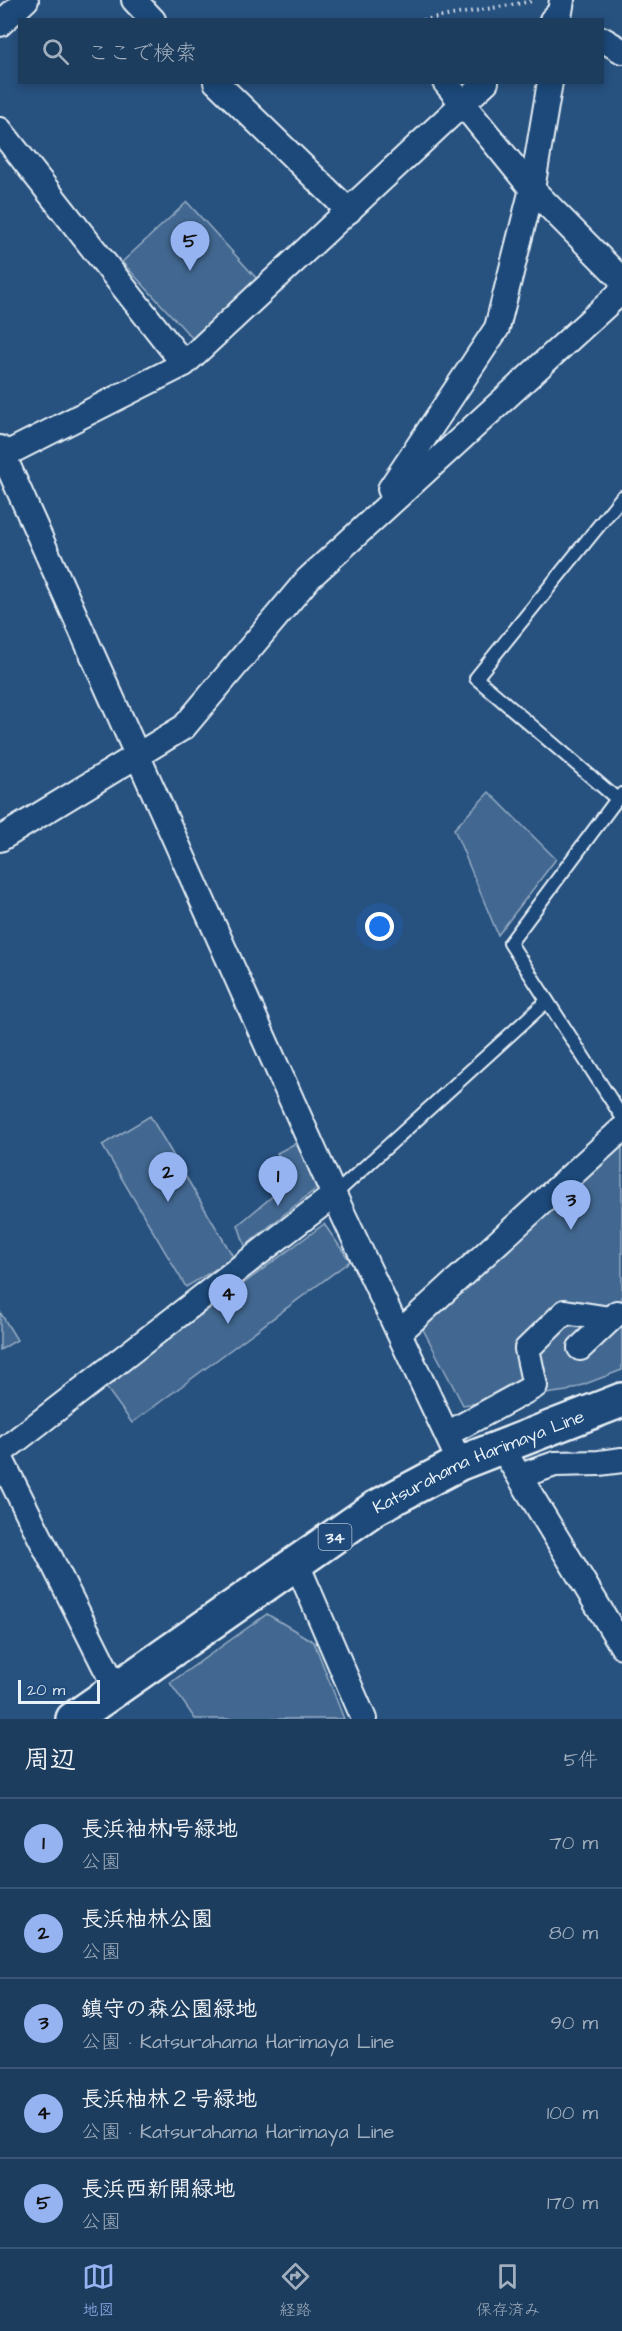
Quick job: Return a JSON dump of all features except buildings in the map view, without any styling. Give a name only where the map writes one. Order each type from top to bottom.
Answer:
[{"type":"main road","name":"Katsurahama Harimaya Line","points":[[73,1719],[297,1564],[454,1449],[501,1446],[622,1400]]},
{"type":"street","points":[[0,24],[26,0]]},
{"type":"street","points":[[135,0],[151,18]]},
{"type":"street","points":[[604,40],[622,51]]},
{"type":"street","points":[[218,84],[349,211]]},
{"type":"street","points":[[447,84],[532,189],[622,280]]},
{"type":"street","points":[[484,84],[184,364],[2,451],[334,1195],[454,1449],[535,1386],[527,1348],[565,1312],[616,1314]]},
{"type":"street","points":[[370,519],[497,328],[532,189],[550,84]]},
{"type":"street","points":[[0,130],[184,364]]},
{"type":"street","points":[[0,839],[184,727],[308,579],[370,519],[622,291]]},
{"type":"street","points":[[400,1332],[622,1129]]},
{"type":"street","points":[[116,1689],[0,1455],[334,1195]]},
{"type":"street","points":[[580,1348],[616,1314]]},
{"type":"street","points":[[501,1446],[622,1646]]},
{"type":"street","points":[[520,1476],[555,1464],[622,1460]]},
{"type":"street","points":[[297,1564],[364,1719]]},
{"type":"lane","points":[[622,497],[476,678],[620,796],[510,943],[622,1118]]},
{"type":"lane","points":[[334,1195],[547,1001]]},
{"type":"path","points":[[456,18],[557,12]]},
{"type":"shaded area","points":[[187,202],[258,280],[193,339],[122,262]]},
{"type":"shaded area","points":[[489,792],[556,859],[498,935],[454,829]]},
{"type":"shaded area","points":[[150,1116],[234,1258],[186,1287],[102,1145]]},
{"type":"shaded area","points":[[622,1141],[622,1370],[567,1391],[463,1405],[417,1318]]},
{"type":"shaded area","points":[[296,1143],[318,1187],[245,1246],[238,1225],[293,1179],[277,1153]]},
{"type":"shaded area","points":[[324,1224],[350,1261],[132,1423],[105,1386]]},
{"type":"shaded area","points":[[0,1312],[17,1340],[0,1350]]},
{"type":"shaded area","points":[[267,1614],[314,1642],[344,1719],[195,1719],[170,1683]]},
{"type":"place","name":"長浜西新開緑地","points":[[190,271]]},
{"type":"place","name":"長浜柚林公園","points":[[168,1202]]},
{"type":"place","name":"長浜袖林1号緑地","points":[[278,1206]]},
{"type":"place","name":"鎮守の森公園緑地","points":[[571,1230]]},
{"type":"place","name":"長浜柚林２号緑地","points":[[228,1324]]}]
